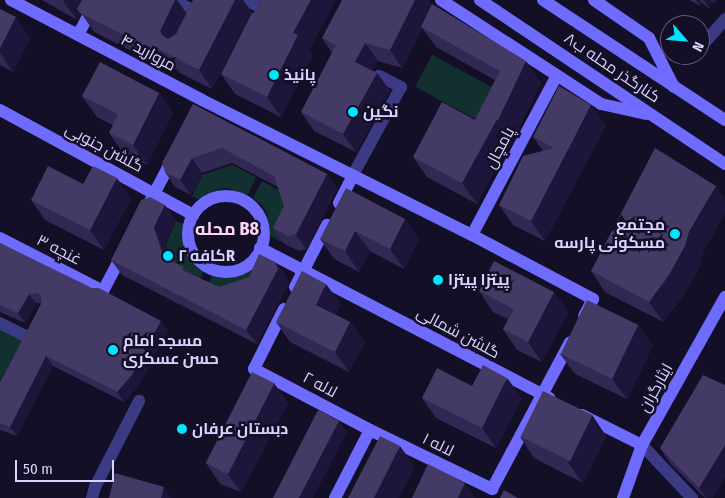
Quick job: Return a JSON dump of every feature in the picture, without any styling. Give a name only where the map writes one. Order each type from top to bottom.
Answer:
[{"type":"street","name":"مروارید ۴","points":[[11,0],[78,35],[200,104],[353,175],[593,299],[543,395]]},
{"type":"street","points":[[78,35],[97,0]]},
{"type":"street","points":[[173,0],[198,19],[208,0]]},
{"type":"street","points":[[246,0],[260,7]]},
{"type":"street","points":[[441,0],[556,77],[601,104],[653,115]]},
{"type":"street","name":"کنارگذر محله ب۸","points":[[480,0],[725,164]]},
{"type":"street","points":[[543,0],[725,120]]},
{"type":"street","points":[[594,0],[650,38],[674,86]]},
{"type":"street","points":[[710,37],[725,20]]},
{"type":"street","points":[[304,270],[401,87],[380,76]]},
{"type":"street","name":"پامچال","points":[[472,235],[556,77]]},
{"type":"street","name":"گلشن جنوبی","points":[[0,110],[193,215]]},
{"type":"street","points":[[137,226],[180,142]]},
{"type":"street","points":[[225,196],[238,198],[248,203],[257,212],[262,224],[263,236],[260,248],[254,259],[244,267],[232,271],[220,271],[208,267],[198,260],[191,249],[188,237],[189,224],[193,215],[202,204],[213,198],[225,196]]},
{"type":"street","name":"غنچه ۳","points":[[0,238],[103,291],[128,242]]},
{"type":"street","name":"گلشن شمالی","points":[[260,248],[642,445]]},
{"type":"street","name":"لاله ۲","points":[[304,270],[254,369],[370,430]]},
{"type":"street","name":"ایثارگران","points":[[623,498],[642,445],[725,297]]},
{"type":"street","points":[[1,317],[27,337]]},
{"type":"street","points":[[20,351],[34,323]]},
{"type":"street","name":"لاله ۱","points":[[370,430],[492,489],[543,395]]},
{"type":"street","points":[[92,498],[95,487],[139,401]]},
{"type":"street","points":[[335,498],[370,430]]},
{"type":"street","points":[[642,445],[692,498]]},
{"type":"green space","points":[[432,55],[499,91],[482,122],[415,87]]},
{"type":"green space","points":[[232,165],[256,177],[248,195],[227,188],[215,190],[201,201],[192,196],[202,175]]},
{"type":"green space","points":[[262,181],[284,193],[292,220],[281,242],[266,233],[268,215],[262,205],[253,198]]},
{"type":"green space","points":[[176,221],[186,225],[185,235],[189,248],[196,259],[205,267],[199,282],[175,271],[166,244]]},
{"type":"green space","points":[[255,263],[266,267],[255,290],[206,288],[214,272],[232,275],[245,270]]},
{"type":"green space","points":[[0,328],[23,339],[0,385]]},
{"type":"building","points":[[82,0],[175,0],[160,31],[168,39],[176,34],[193,0],[235,0],[199,70],[156,48],[155,51],[80,13],[77,9]]},
{"type":"building","points":[[261,0],[311,0],[293,33],[298,35],[267,97],[221,74],[252,13],[254,13]]},
{"type":"building","points":[[342,0],[415,0],[390,50],[365,43],[355,62],[377,73],[343,134],[301,112],[336,45],[322,38]]},
{"type":"building","points":[[432,4],[526,61],[498,120],[462,183],[413,157],[442,102],[475,120],[500,71],[421,27]]},
{"type":"building","points":[[0,9],[16,17],[0,48]]},
{"type":"building","points":[[100,62],[159,93],[133,145],[109,133],[118,114],[82,96]]},
{"type":"building","points":[[559,86],[591,105],[531,221],[499,205],[523,156],[554,148],[533,137]]},
{"type":"building","points":[[193,104],[327,174],[296,234],[288,236],[273,228],[284,206],[274,176],[222,148],[192,158],[180,180],[165,172],[162,163]]},
{"type":"building","name":"مجتمع مسکونی پارسه","points":[[655,148],[716,186],[689,232],[685,246],[669,275],[649,302],[591,271]]},
{"type":"building","points":[[48,166],[83,184],[93,166],[117,178],[90,230],[31,200]]},
{"type":"building","points":[[346,188],[405,219],[390,249],[355,231],[345,251],[320,239]]},
{"type":"building","points":[[150,197],[165,205],[154,227],[164,258],[184,267],[182,270],[219,287],[249,277],[259,254],[275,262],[278,269],[246,330],[111,260],[141,200]]},
{"type":"building","points":[[0,243],[92,288],[99,288],[161,321],[132,375],[117,392],[46,356],[10,427],[0,423],[0,383],[41,304],[41,296],[37,293],[29,294],[18,313],[0,305]]},
{"type":"building","points":[[494,261],[554,292],[528,342],[503,329],[514,309],[479,291]]},
{"type":"building","points":[[302,271],[326,284],[316,305],[350,322],[335,352],[276,322]]},
{"type":"building","points":[[587,300],[638,325],[612,379],[561,354]]},
{"type":"building","points":[[483,365],[507,378],[482,428],[422,398],[437,368],[472,386]]},
{"type":"building","points":[[252,372],[274,383],[228,474],[206,463]]},
{"type":"building","points":[[703,375],[725,385],[725,445],[699,488],[660,448]]},
{"type":"building","points":[[543,391],[592,415],[570,461],[521,437]]},
{"type":"building","points":[[318,410],[339,421],[299,498],[273,498]]},
{"type":"building","points":[[380,436],[400,446],[374,498],[348,498]]},
{"type":"building","points":[[428,464],[465,483],[458,498],[412,498]]},
{"type":"building","points":[[115,473],[164,487],[161,498],[109,498]]},
{"type":"building","points":[[504,490],[518,498],[500,498]]},
{"type":"place","name":"پانیذ","points":[[274,75]]},
{"type":"place","name":"نگین","points":[[353,112]]},
{"type":"place","name":"مجتمع مسکونی پارسه","points":[[675,234]]},
{"type":"place","name":"کافه ۲R","points":[[168,256]]},
{"type":"place","name":"پیتزا پیتزا","points":[[438,280]]},
{"type":"place","name":"مسجد امام حسن عسکری","points":[[113,350]]},
{"type":"place","name":"دبستان عرفان","points":[[182,429]]},
{"type":"district","name":"محله B8","points":[[227,229]]}]
